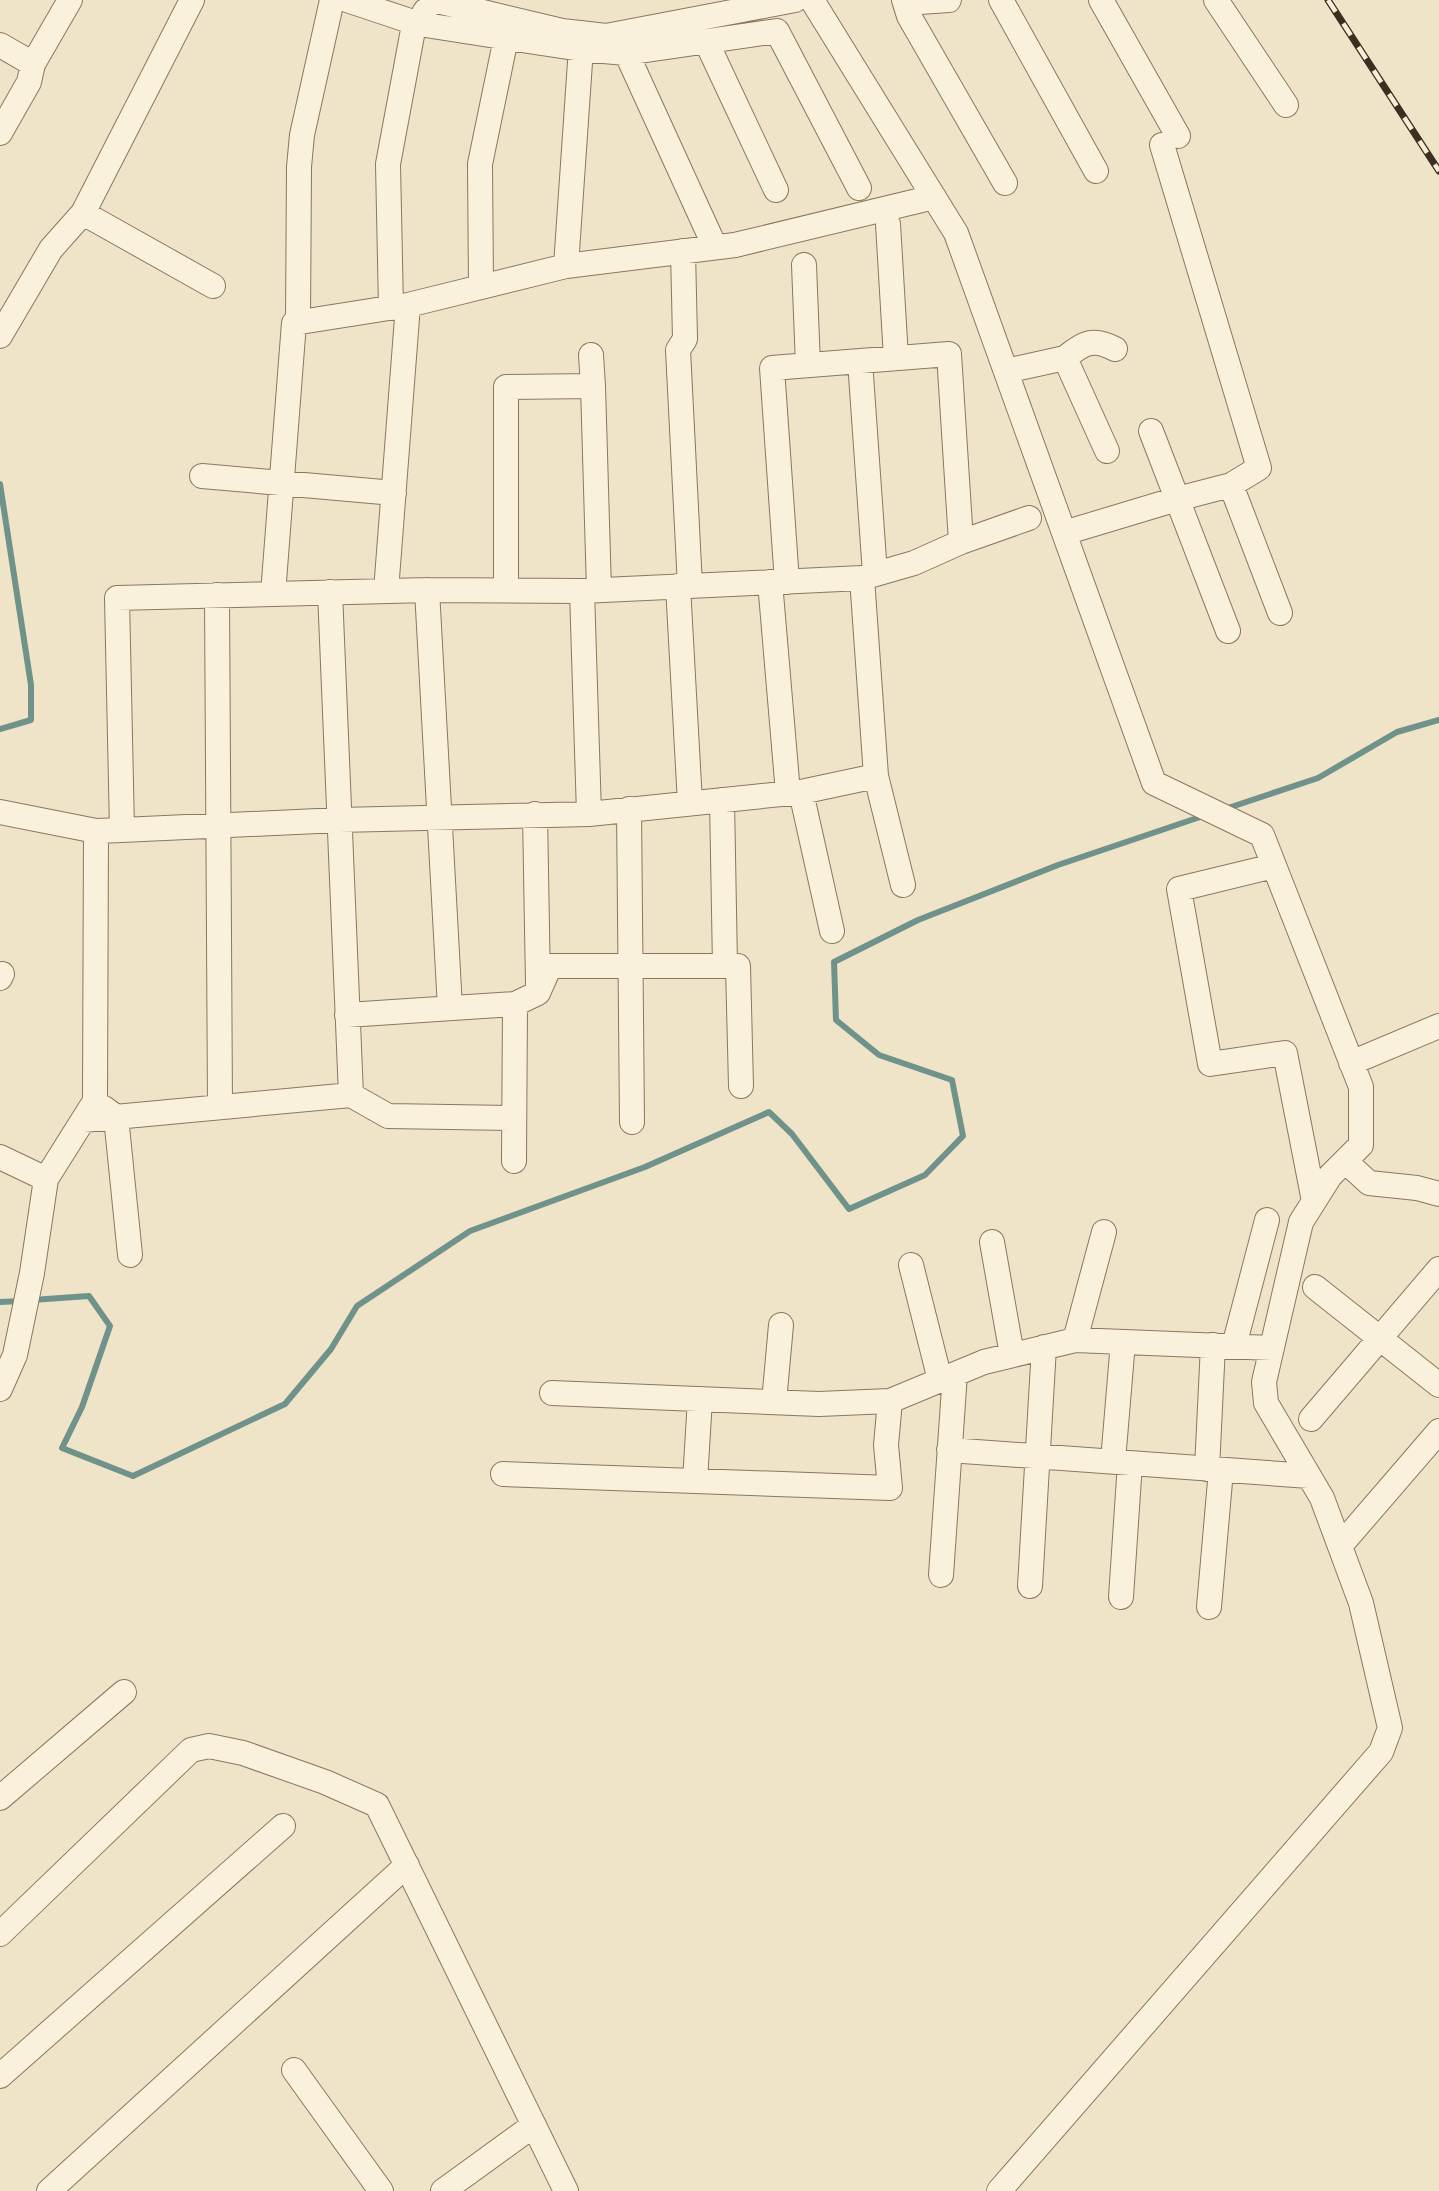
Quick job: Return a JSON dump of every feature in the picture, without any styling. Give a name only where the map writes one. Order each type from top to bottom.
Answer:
[{"type":"street","points":[[0,133],[28,82],[33,64],[70,0]]},
{"type":"street","points":[[0,336],[51,249],[83,213],[192,0]]},
{"type":"street","points":[[298,322],[299,167],[302,135],[333,0]]},
{"type":"street","points":[[347,0],[419,24],[506,38],[582,41],[606,36],[622,44],[706,41],[777,31],[859,188]]},
{"type":"street","points":[[386,591],[394,493],[399,306],[388,164],[413,30],[419,24],[432,0],[562,31],[582,41]]},
{"type":"street","points":[[622,44],[795,0]]},
{"type":"street","points":[[813,0],[956,233],[1154,783],[1262,835],[1360,1088],[1361,1145],[1330,1176],[1301,1221],[1264,1382],[1266,1403],[1322,1498],[1361,1603],[1390,1728],[1381,1752],[999,2191]]},
{"type":"street","points":[[950,0],[904,1],[909,16],[1005,183]]},
{"type":"street","points":[[1001,0],[1096,171]]},
{"type":"street","points":[[1064,533],[1231,485],[1258,468],[1170,140],[1101,0]]},
{"type":"street","points":[[1216,0],[1286,105]]},
{"type":"street","points":[[482,287],[480,164],[506,38]]},
{"type":"street","points":[[566,266],[582,41]]},
{"type":"street","points":[[706,41],[776,190]]},
{"type":"street","points":[[622,44],[715,247]]},
{"type":"street","points":[[0,45],[33,64]]},
{"type":"street","points":[[273,594],[294,322],[399,306],[566,266],[735,245],[934,197]]},
{"type":"street","points":[[83,213],[213,286]]},
{"type":"street","points":[[888,224],[896,358]]},
{"type":"street","points":[[683,251],[686,339],[678,350],[690,803]]},
{"type":"street","points":[[804,265],[808,366]]},
{"type":"street","points":[[1006,371],[1065,358],[1083,344],[1104,343],[1115,349]]},
{"type":"street","points":[[832,931],[794,792],[778,582],[772,368],[949,354],[961,542]]},
{"type":"street","points":[[589,814],[593,386],[591,355]]},
{"type":"street","points":[[1065,358],[1107,451]]},
{"type":"street","points":[[860,361],[876,776],[903,885]]},
{"type":"street","points":[[506,590],[506,387],[593,386]]},
{"type":"street","points":[[1152,431],[1228,631]]},
{"type":"street","points":[[202,476],[394,493]]},
{"type":"street","points":[[1231,485],[1280,612]]},
{"type":"street","points":[[122,830],[117,598],[427,590],[590,591],[868,576],[914,563],[961,542],[1029,518]]},
{"type":"street","points":[[427,590],[450,1008]]},
{"type":"street","points":[[330,592],[351,1095]]},
{"type":"street","points":[[217,595],[220,1107]]},
{"type":"street","points":[[0,812],[96,831],[339,820],[589,814],[794,792],[876,776]]},
{"type":"street","points":[[722,800],[725,966]]},
{"type":"street","points":[[629,809],[632,1122]]},
{"type":"street","points":[[535,814],[538,993]]},
{"type":"street","points":[[0,1389],[15,1355],[32,1273],[46,1179],[89,1110],[96,831]]},
{"type":"street","points":[[1274,866],[1179,889],[1210,1064],[1285,1053],[1314,1201]]},
{"type":"street","points":[[347,1015],[515,1004],[538,993],[550,966],[738,966],[741,1086]]},
{"type":"street","points":[[514,1161],[515,1004]]},
{"type":"street","points":[[1351,1063],[1439,1026]]},
{"type":"street","points":[[89,1110],[116,1117],[351,1095],[388,1116],[514,1118]]},
{"type":"street","points":[[116,1117],[130,1255]]},
{"type":"street","points":[[0,1157],[46,1179]]},
{"type":"street","points":[[1345,1161],[1369,1183],[1417,1188],[1439,1194]]},
{"type":"street","points":[[1209,1607],[1214,1469],[1223,1346],[1267,1220]]},
{"type":"street","points":[[1075,1340],[1104,1232]]},
{"type":"street","points":[[992,1242],[1012,1355]]},
{"type":"street","points":[[911,1265],[947,1377],[949,1450],[941,1575]]},
{"type":"street","points":[[1311,1419],[1439,1269]]},
{"type":"street","points":[[1315,1287],[1439,1385]]},
{"type":"street","points":[[774,1402],[781,1325]]},
{"type":"street","points":[[552,1394],[819,1404],[890,1401],[984,1362],[1075,1340],[1272,1348]]},
{"type":"street","points":[[1121,1597],[1123,1342]]},
{"type":"street","points":[[1030,1586],[1044,1347]]},
{"type":"street","points":[[695,1481],[700,1399]]},
{"type":"street","points":[[503,1474],[890,1488],[886,1445],[890,1401]]},
{"type":"street","points":[[1340,1546],[1439,1431]]},
{"type":"street","points":[[949,1450],[1309,1476]]},
{"type":"street","points":[[0,1798],[124,1692]]},
{"type":"street","points":[[0,1934],[191,1750],[209,1746],[243,1753],[325,1782],[377,1805],[566,2191]]},
{"type":"street","points":[[0,2076],[283,1826]]},
{"type":"street","points":[[49,2191],[406,1865]]},
{"type":"street","points":[[294,2070],[381,2191]]},
{"type":"street","points":[[443,2191],[534,2125]]},
{"type":"waterway","points":[[0,484],[31,685],[31,720],[0,729]]},
{"type":"waterway","points":[[1225,809],[1318,778],[1397,732],[1439,720]]},
{"type":"waterway","points":[[32,1300],[89,1296],[110,1326],[82,1407],[62,1448],[133,1476],[285,1404],[331,1349],[357,1306],[470,1231],[645,1167],[769,1112],[792,1134],[849,1209],[925,1175],[963,1136],[952,1080],[879,1055],[836,1020],[834,962],[918,920],[1058,865],[1206,815]]},
{"type":"waterway","points":[[0,1302],[22,1301]]},
{"type":"railway","points":[[1328,0],[1439,171]]}]
